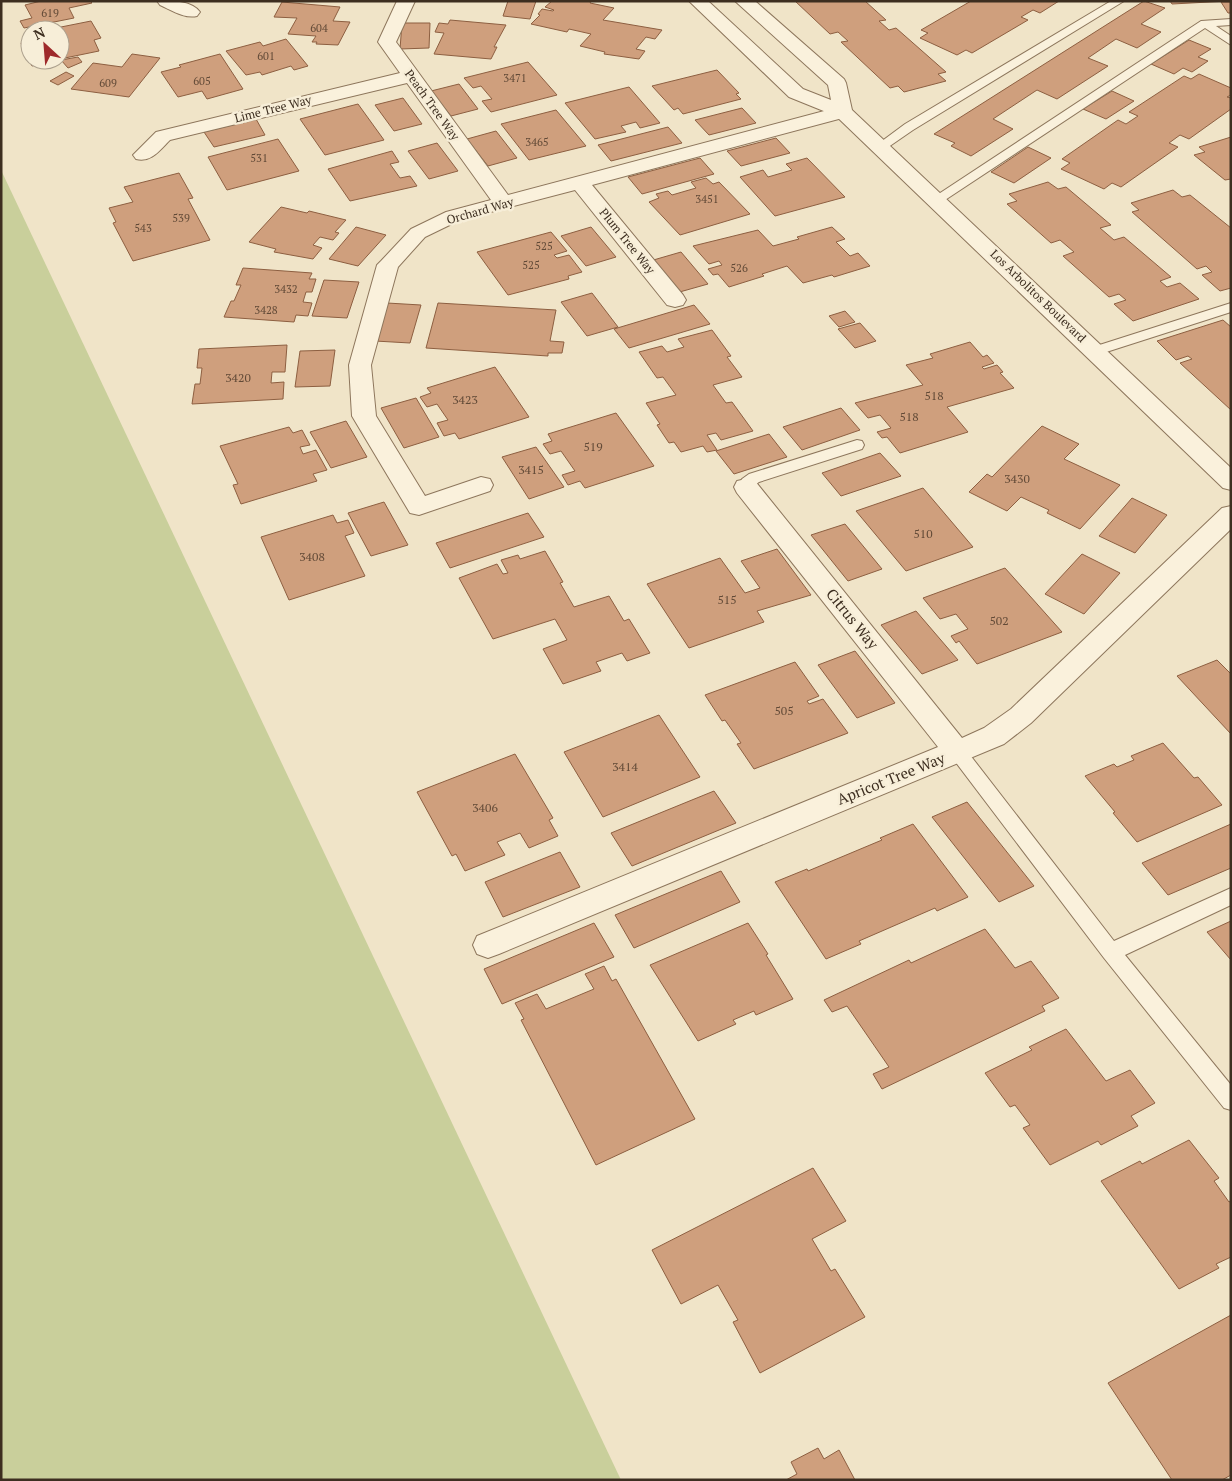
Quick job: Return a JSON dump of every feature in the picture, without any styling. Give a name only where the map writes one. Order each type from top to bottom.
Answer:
[{"type":"street","points":[[166,1],[191,12]]},
{"type":"street","name":"Peach Tree Way","points":[[406,1],[387,42],[504,203]]},
{"type":"street","name":"Los Arbolitos Boulevard","points":[[698,1],[796,93],[843,112],[1231,482]]},
{"type":"street","points":[[744,1],[837,83],[843,112]]},
{"type":"street","name":"Lime Tree Way","points":[[142,155],[163,136],[410,76]]},
{"type":"street","name":"Orchard Way","points":[[481,485],[418,507],[364,416],[360,365],[388,265],[418,233],[453,216],[843,112]]},
{"type":"street","name":"Plum Tree Way","points":[[580,182],[674,300]]},
{"type":"street","name":"Citrus Way","points":[[746,487],[958,751]]},
{"type":"street","name":"Apricot Tree Way","points":[[488,945],[994,736],[1009,727],[1231,514]]},
{"type":"lane","points":[[880,147],[909,127],[1119,1]]},
{"type":"lane","points":[[936,200],[1205,23],[1231,22]]},
{"type":"lane","points":[[1205,23],[1231,42]]},
{"type":"lane","points":[[1095,351],[1231,307]]},
{"type":"lane","points":[[746,487],[747,483],[754,478],[857,445]]},
{"type":"lane","points":[[958,751],[1111,952],[1231,1100]]},
{"type":"lane","points":[[1111,952],[1231,896]]},
{"type":"green space","points":[[1,170],[621,1480],[1,1480]]},
{"type":"building","points":[[41,1],[90,1],[92,3],[69,8],[74,18],[64,20],[24,20],[32,18],[25,5]]},
{"type":"building","points":[[508,1],[536,1],[530,19],[503,16]]},
{"type":"building","points":[[552,1],[591,1],[590,3],[614,8],[603,20],[662,30],[655,39],[646,37],[636,49],[645,51],[639,59],[604,54],[605,52],[580,46],[591,34],[569,29],[567,32],[531,24],[540,15],[538,14],[542,9],[554,10],[545,7]]},
{"type":"building","points":[[795,1],[865,1],[886,20],[879,21],[889,30],[896,28],[946,72],[938,74],[946,81],[904,92],[898,86],[890,88],[841,42],[848,41],[838,32],[830,34]]},
{"type":"building","points":[[971,1],[1059,1],[1040,13],[1033,10],[1021,17],[1028,20],[972,53],[966,50],[957,55],[920,38],[928,33],[921,30]]},
{"type":"building","points":[[1144,1],[1165,8],[1141,24],[1161,32],[1137,48],[1116,39],[1088,58],[1108,66],[1057,99],[1037,90],[993,119],[1013,129],[971,156],[951,146],[955,143],[934,134]]},
{"type":"building","points":[[1170,1],[1228,1],[1172,4]]},
{"type":"building","points":[[282,2],[340,7],[333,21],[350,22],[338,45],[316,44],[317,42],[312,42],[316,36],[288,34],[297,18],[274,17]]},
{"type":"building","points":[[1221,2],[1231,2],[1231,13],[1228,13]]},
{"type":"building","points":[[450,20],[506,25],[494,47],[497,47],[491,59],[434,54],[444,33],[435,32],[439,23],[448,24]]},
{"type":"building","points":[[91,21],[101,38],[94,40],[99,51],[70,57],[70,25]]},
{"type":"building","points":[[402,23],[430,23],[429,48],[400,49]]},
{"type":"building","points":[[286,39],[308,66],[294,70],[291,66],[262,75],[260,72],[246,75],[226,51],[260,42],[263,46]]},
{"type":"building","points":[[1189,40],[1211,49],[1198,57],[1208,61],[1192,72],[1183,68],[1174,74],[1151,64]]},
{"type":"building","points":[[132,54],[160,58],[129,97],[71,89],[93,63],[122,67]]},
{"type":"building","points":[[220,54],[243,89],[207,99],[202,91],[178,97],[161,72],[181,67],[179,65]]},
{"type":"building","points":[[78,57],[82,62],[70,67],[70,58]]},
{"type":"building","points":[[528,62],[557,95],[491,112],[482,101],[492,99],[481,86],[473,88],[464,78]]},
{"type":"building","points":[[717,70],[739,93],[736,94],[741,99],[683,114],[678,108],[674,110],[652,86]]},
{"type":"building","points":[[66,72],[74,76],[58,85],[50,81]]},
{"type":"building","points":[[1199,74],[1231,88],[1231,95],[1227,97],[1231,98],[1231,109],[1189,139],[1180,135],[1169,143],[1178,147],[1121,187],[1112,183],[1104,189],[1061,169],[1070,163],[1062,159],[1118,120],[1126,124],[1138,116],[1129,112],[1184,76],[1191,79]]},
{"type":"building","points":[[459,84],[478,109],[451,116],[431,91]]},
{"type":"building","points":[[629,87],[660,123],[640,128],[636,122],[621,126],[626,132],[595,139],[565,103]]},
{"type":"building","points":[[1112,91],[1134,101],[1106,119],[1083,109]]},
{"type":"building","points":[[403,98],[422,124],[394,131],[375,105]]},
{"type":"building","points":[[358,104],[384,140],[325,155],[300,119]]},
{"type":"building","points":[[742,108],[756,123],[709,135],[695,120]]},
{"type":"building","points":[[556,110],[586,146],[529,160],[501,124]]},
{"type":"building","points":[[256,119],[265,135],[214,147],[204,132]]},
{"type":"building","points":[[668,127],[682,143],[611,161],[598,145]]},
{"type":"building","points":[[496,131],[517,158],[488,166],[467,139]]},
{"type":"building","points":[[1231,137],[1231,179],[1225,180],[1194,155],[1205,152],[1199,147]]},
{"type":"building","points":[[776,138],[790,153],[741,166],[727,151]]},
{"type":"building","points":[[278,139],[299,171],[227,190],[208,157]]},
{"type":"building","points":[[437,143],[458,171],[429,179],[408,151]]},
{"type":"building","points":[[1028,147],[1051,158],[1014,183],[991,172]]},
{"type":"building","points":[[392,151],[399,162],[390,164],[400,178],[410,176],[417,186],[350,201],[328,169]]},
{"type":"building","points":[[700,158],[714,174],[642,194],[628,177]]},
{"type":"building","points":[[807,158],[845,197],[775,216],[740,177],[763,170],[768,177],[792,170],[786,164]]},
{"type":"building","points":[[179,173],[193,198],[188,199],[210,240],[133,261],[113,223],[116,222],[109,208],[133,202],[124,187]]},
{"type":"building","points":[[706,178],[713,184],[719,182],[750,214],[680,235],[649,202],[659,198],[656,194],[668,191],[672,195],[696,188],[691,182]]},
{"type":"building","points":[[1048,182],[1058,189],[1066,187],[1111,225],[1100,228],[1114,240],[1124,237],[1171,277],[1160,281],[1167,287],[1180,283],[1199,299],[1133,321],[1114,304],[1126,300],[1119,294],[1109,297],[1063,256],[1074,252],[1060,240],[1051,243],[1007,204],[1017,201],[1009,194]]},
{"type":"building","points":[[1173,190],[1182,197],[1190,195],[1231,228],[1231,288],[1220,291],[1202,275],[1212,272],[1206,266],[1197,269],[1132,212],[1139,210],[1131,203]]},
{"type":"building","points":[[281,207],[307,213],[309,211],[346,220],[335,232],[339,233],[333,240],[320,237],[313,245],[322,248],[313,259],[274,252],[276,249],[249,242]]},
{"type":"building","points":[[356,227],[386,235],[358,266],[329,259]]},
{"type":"building","points":[[591,227],[616,257],[586,266],[561,236]]},
{"type":"building","points":[[832,227],[845,239],[836,242],[850,256],[858,253],[870,266],[834,277],[832,275],[803,283],[787,266],[762,274],[764,276],[729,287],[718,274],[713,275],[708,269],[722,265],[719,261],[709,264],[693,246],[758,230],[773,246]]},
{"type":"building","points":[[551,232],[567,251],[554,255],[557,258],[569,255],[582,272],[568,276],[569,279],[508,295],[477,252]]},
{"type":"building","points":[[681,252],[708,284],[676,293],[650,261]]},
{"type":"building","points":[[243,268],[312,273],[309,279],[316,279],[312,292],[306,292],[303,302],[312,303],[308,316],[296,315],[294,322],[224,317],[241,285],[236,285]]},
{"type":"building","points":[[324,280],[359,282],[347,318],[312,316]]},
{"type":"building","points":[[592,293],[618,327],[587,336],[561,302]]},
{"type":"building","points":[[387,303],[421,305],[410,343],[375,341]]},
{"type":"building","points":[[438,303],[556,310],[550,341],[564,342],[562,353],[548,353],[548,356],[426,348]]},
{"type":"building","points":[[694,305],[710,324],[629,348],[614,329]]},
{"type":"building","points":[[845,311],[855,322],[839,327],[829,316]]},
{"type":"building","points":[[1223,320],[1231,327],[1231,410],[1180,363],[1192,359],[1188,356],[1176,360],[1157,341]]},
{"type":"building","points":[[860,323],[876,341],[855,348],[838,329]]},
{"type":"building","points":[[712,330],[731,356],[727,357],[742,377],[713,385],[726,403],[732,402],[753,431],[721,440],[716,433],[707,435],[717,450],[707,452],[703,446],[681,452],[674,442],[669,443],[657,425],[660,424],[646,403],[676,395],[663,377],[657,378],[639,352],[662,346],[667,352],[684,347],[678,339]]},
{"type":"building","points":[[970,342],[983,357],[987,355],[994,363],[982,367],[984,369],[997,365],[1003,372],[1000,373],[1014,388],[947,407],[968,432],[900,453],[887,437],[882,438],[877,432],[891,428],[880,415],[868,418],[855,403],[923,385],[906,365],[933,358],[930,354]]},
{"type":"building","points":[[287,345],[285,372],[272,372],[271,383],[284,382],[283,399],[192,404],[195,384],[200,384],[202,368],[197,368],[199,349]]},
{"type":"building","points":[[335,350],[330,386],[295,387],[300,351]]},
{"type":"building","points":[[495,367],[529,417],[459,439],[455,433],[444,436],[437,423],[448,420],[437,404],[427,407],[420,397],[431,393],[427,388]]},
{"type":"building","points":[[416,398],[439,437],[404,448],[381,408]]},
{"type":"building","points":[[841,408],[860,430],[802,450],[783,427]]},
{"type":"building","points":[[616,413],[654,466],[585,488],[580,481],[568,485],[562,475],[575,471],[561,451],[550,454],[543,444],[552,441],[548,434]]},
{"type":"building","points":[[346,421],[367,457],[331,468],[310,432]]},
{"type":"building","points":[[1042,426],[1079,444],[1064,459],[1120,485],[1080,529],[1047,513],[1049,510],[1021,497],[1007,511],[969,492],[987,474],[992,477]]},
{"type":"building","points":[[289,427],[293,433],[302,430],[310,445],[300,447],[303,454],[316,450],[327,470],[313,474],[317,481],[241,504],[233,485],[238,484],[220,446]]},
{"type":"building","points":[[769,434],[787,457],[734,474],[716,451]]},
{"type":"building","points":[[536,447],[564,487],[529,499],[502,457]]},
{"type":"building","points":[[880,453],[901,476],[841,496],[822,473]]},
{"type":"building","points":[[923,488],[973,547],[906,571],[856,511]]},
{"type":"building","points":[[1132,498],[1167,515],[1135,553],[1099,536]]},
{"type":"building","points":[[384,502],[408,545],[371,556],[348,513]]},
{"type":"building","points":[[528,513],[544,537],[450,568],[436,543]]},
{"type":"building","points":[[333,515],[337,523],[348,520],[354,533],[345,536],[365,576],[289,600],[261,537]]},
{"type":"building","points":[[845,524],[882,569],[848,581],[811,535]]},
{"type":"building","points":[[777,549],[811,595],[757,611],[764,622],[689,648],[647,584],[720,558],[745,593],[760,588],[741,561]]},
{"type":"building","points":[[545,551],[563,582],[560,583],[574,607],[609,596],[624,621],[629,619],[650,653],[627,661],[622,653],[596,662],[601,671],[563,684],[543,649],[567,640],[555,619],[493,639],[459,578],[497,564],[503,574],[508,573],[501,560],[518,555],[520,559]]},
{"type":"building","points":[[1082,554],[1120,573],[1084,614],[1045,594]]},
{"type":"building","points":[[1005,568],[1062,632],[977,664],[959,641],[956,643],[951,636],[968,629],[956,614],[940,619],[923,598]]},
{"type":"building","points":[[916,611],[958,660],[922,674],[881,625]]},
{"type":"building","points":[[855,651],[895,703],[857,718],[818,665]]},
{"type":"building","points":[[1217,660],[1231,674],[1231,734],[1177,676]]},
{"type":"building","points":[[795,662],[819,696],[807,701],[809,704],[823,699],[848,733],[754,769],[737,744],[741,743],[725,720],[722,721],[705,695]]},
{"type":"building","points":[[659,715],[700,777],[603,817],[564,752]]},
{"type":"building","points":[[1163,743],[1194,778],[1198,777],[1222,805],[1137,842],[1085,776],[1114,764],[1117,767],[1134,760],[1131,756]]},
{"type":"building","points":[[515,754],[553,818],[549,820],[558,836],[529,848],[520,833],[497,842],[505,855],[465,871],[456,854],[452,856],[417,792]]},
{"type":"building","points":[[714,791],[736,823],[632,866],[611,833]]},
{"type":"building","points":[[967,802],[1034,886],[999,902],[932,817]]},
{"type":"building","points":[[913,824],[968,897],[937,911],[935,908],[859,941],[861,944],[826,959],[775,882],[807,869],[808,871],[882,840],[880,838]]},
{"type":"building","points":[[1231,824],[1231,868],[1168,895],[1142,863]]},
{"type":"building","points":[[560,852],[580,887],[503,917],[485,882]]},
{"type":"building","points":[[721,871],[740,902],[634,948],[615,915]]},
{"type":"building","points":[[1231,921],[1231,960],[1207,932]]},
{"type":"building","points":[[594,923],[614,957],[502,1004],[484,969]]},
{"type":"building","points":[[748,923],[793,999],[756,1015],[754,1011],[733,1020],[736,1024],[698,1041],[650,965]]},
{"type":"building","points":[[985,929],[1015,968],[1031,961],[1059,998],[1042,1006],[1045,1011],[882,1089],[873,1074],[889,1067],[847,1006],[832,1012],[824,1000],[909,960],[911,963]]},
{"type":"building","points":[[604,966],[612,981],[616,979],[695,1119],[596,1165],[521,1020],[524,1019],[515,1003],[537,994],[546,1009],[594,989],[585,974]]},
{"type":"building","points":[[1066,1029],[1106,1081],[1130,1070],[1155,1103],[1131,1116],[1138,1126],[1101,1145],[1098,1141],[1050,1165],[1023,1128],[1030,1125],[1015,1105],[1010,1107],[985,1073],[1032,1050],[1029,1047]]},
{"type":"building","points":[[1189,1140],[1219,1178],[1214,1181],[1229,1202],[1231,1201],[1231,1257],[1216,1264],[1219,1268],[1179,1289],[1101,1181],[1140,1161],[1142,1164]]},
{"type":"building","points":[[813,1168],[846,1221],[812,1239],[831,1271],[835,1269],[865,1317],[760,1373],[733,1322],[738,1320],[718,1285],[681,1304],[652,1250]]},
{"type":"building","points":[[1231,1315],[1231,1475],[1222,1480],[1172,1480],[1108,1383]]},
{"type":"building","points":[[818,1448],[824,1459],[839,1450],[855,1480],[786,1480],[797,1474],[791,1462]]}]
